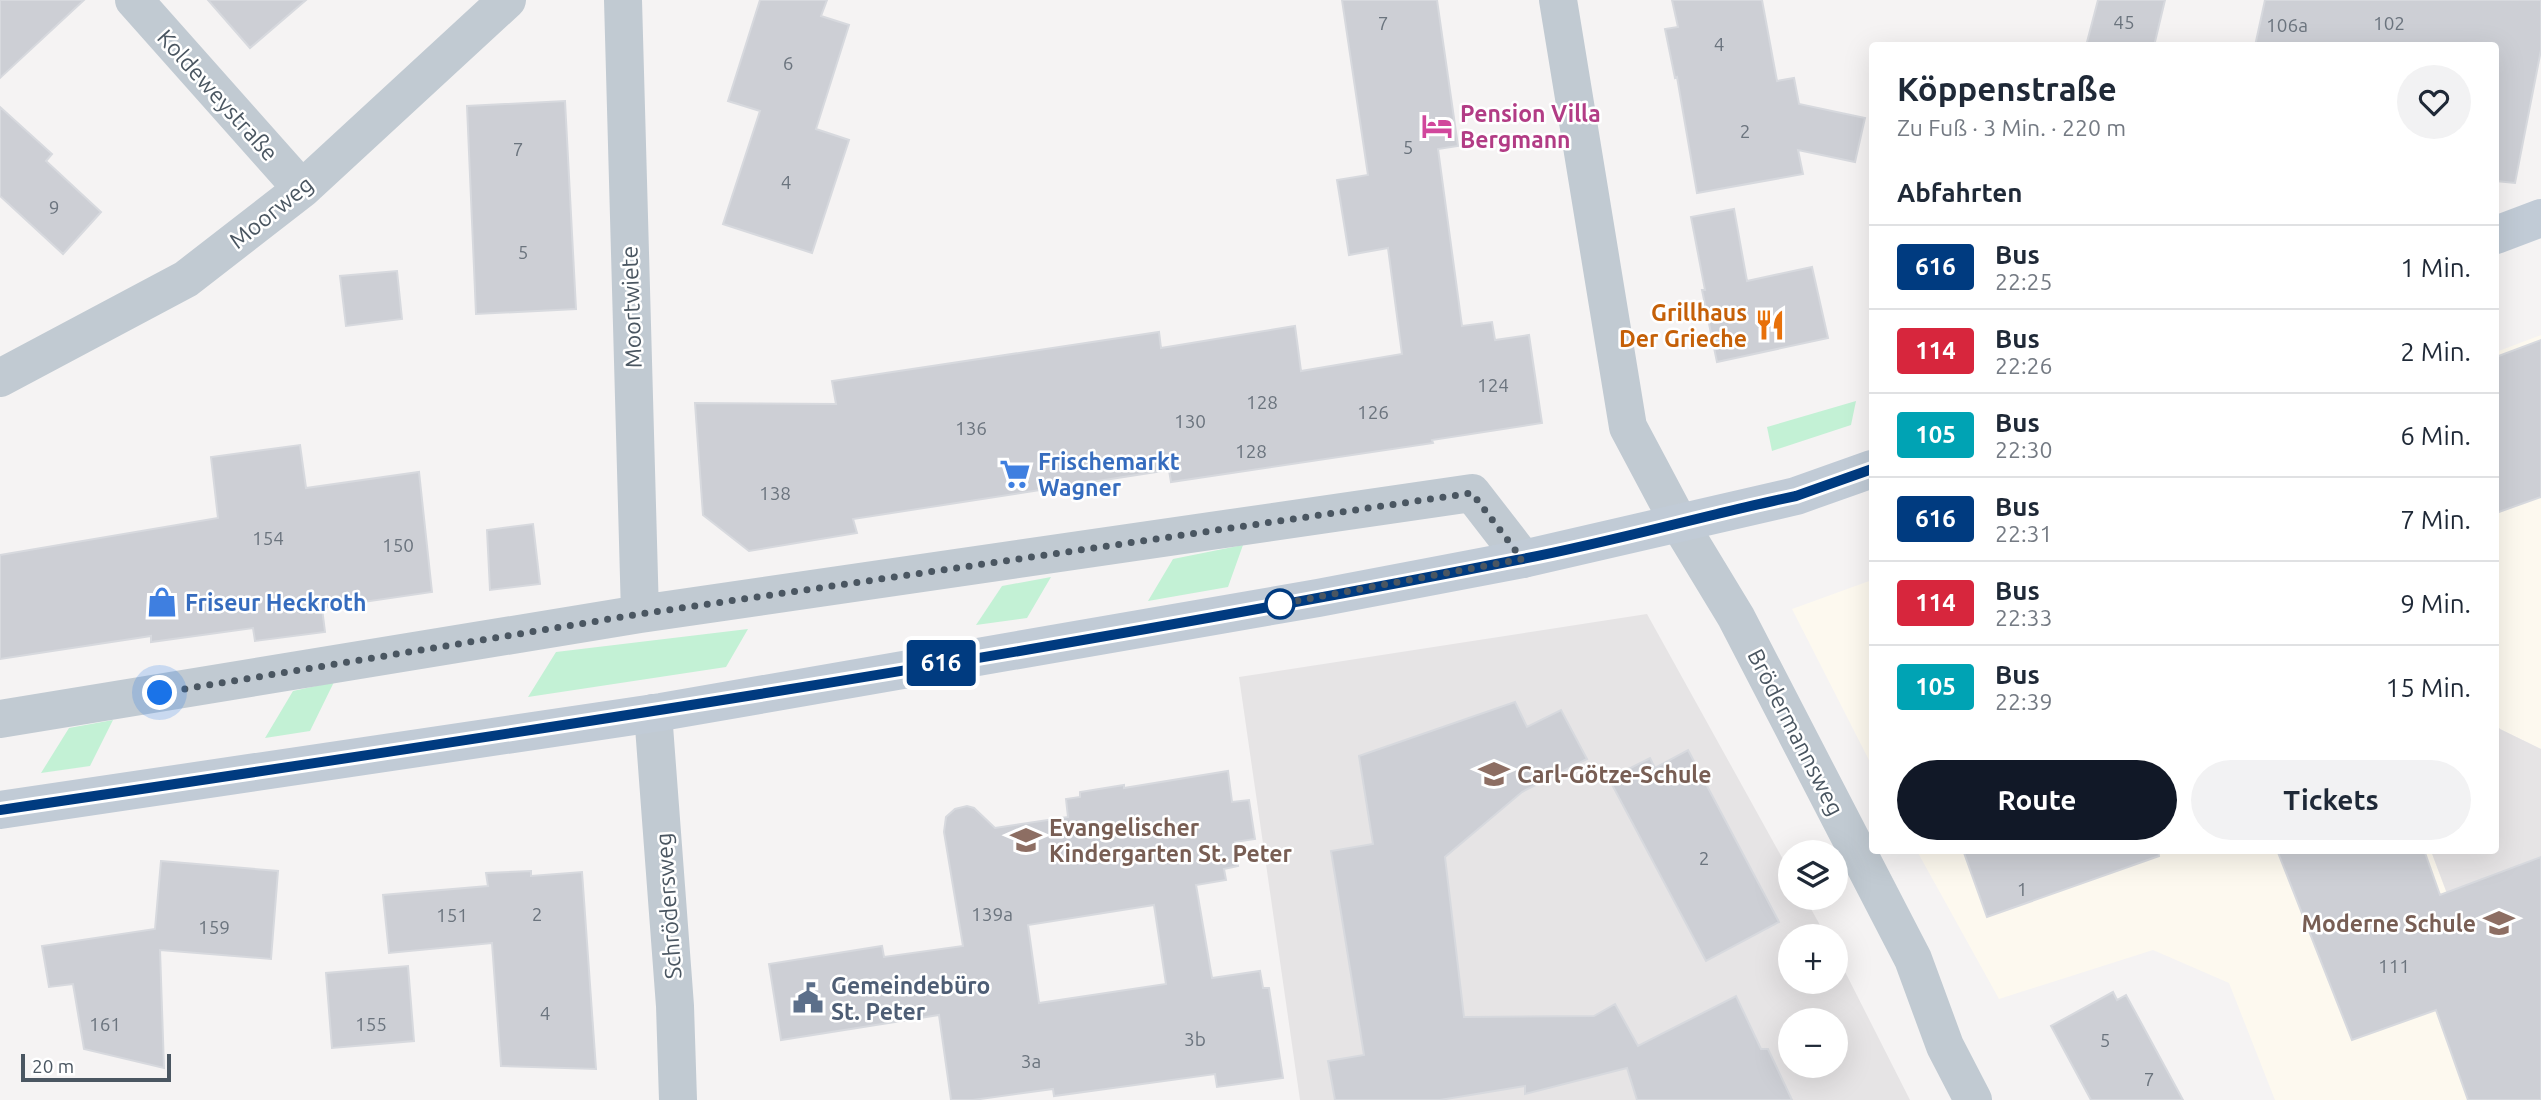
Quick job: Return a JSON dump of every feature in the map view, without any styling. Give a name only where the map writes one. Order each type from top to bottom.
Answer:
[{"type":"main road","points":[[2499,234],[2541,218]]},
{"type":"main road","points":[[0,810],[653,713],[1304,600],[1522,559],[1679,523],[1796,496],[1869,470]]},
{"type":"street","name":"Koldeweystraße","points":[[134,0],[302,189]]},
{"type":"street","name":"Moorweg","points":[[0,378],[186,279],[302,189],[507,0]]},
{"type":"street","name":"Moortwiete","points":[[623,0],[640,614]]},
{"type":"street","name":"Brödermannsweg","points":[[1558,0],[1628,427],[1679,523],[1736,617],[1913,959],[1945,1046],[1973,1100]]},
{"type":"street","points":[[0,719],[640,614],[1472,493],[1522,559]]},
{"type":"street","name":"Schrödersweg","points":[[653,713],[675,1006],[678,1100]]},
{"type":"shaded area","points":[[2541,335],[2541,749],[2499,728],[2499,351]]},
{"type":"shaded area","points":[[1869,581],[1869,760],[1792,609]]},
{"type":"shaded area","name":"Carl-Götze-Schule","points":[[1647,614],[1778,850],[1778,910],[1812,910],[1819,924],[1778,924],[1778,994],[1848,994],[1848,978],[1910,1100],[1300,1100],[1239,677]]},
{"type":"shaded area","name":"Moderne Schule","points":[[2499,728],[2541,749],[2541,1100],[2485,995],[2432,854],[2499,854]]},
{"type":"shaded area","points":[[1919,854],[2432,854],[2525,1100],[2275,1100],[2229,983],[2153,950],[1999,999]]},
{"type":"green space","points":[[1856,401],[1851,425],[1772,451],[1767,427]]},
{"type":"green space","points":[[1243,545],[1228,587],[1148,601],[1173,559]]},
{"type":"green space","points":[[1051,577],[1027,618],[976,625],[1002,586]]},
{"type":"green space","points":[[748,629],[726,667],[528,697],[556,652]]},
{"type":"green space","points":[[334,682],[310,731],[265,738],[293,691]]},
{"type":"green space","points":[[113,720],[90,766],[41,773],[69,728]]},
{"type":"building","points":[[0,0],[84,0],[0,78]]},
{"type":"building","points":[[208,0],[306,0],[250,48]]},
{"type":"building","points":[[760,0],[827,0],[821,16],[849,25],[816,129],[849,140],[812,253],[723,224],[760,111],[728,101]]},
{"type":"building","points":[[1342,0],[1437,0],[1458,146],[1438,149],[1462,326],[1492,322],[1495,340],[1529,335],[1542,423],[1432,440],[1433,443],[1171,482],[1169,470],[853,519],[857,533],[749,551],[703,515],[695,403],[836,404],[832,381],[1159,332],[1161,348],[1295,326],[1301,371],[1402,354],[1388,248],[1349,255],[1337,180],[1368,175]]},
{"type":"building","points":[[1672,0],[1762,0],[1777,81],[1794,78],[1799,104],[1865,118],[1855,162],[1798,150],[1803,174],[1697,193],[1677,77],[1675,78],[1665,29],[1678,27]]},
{"type":"building","points":[[2098,0],[2165,0],[2155,42],[2087,42]]},
{"type":"building","points":[[2265,0],[2541,0],[2541,50],[2515,183],[2499,181],[2499,42],[2256,42]]},
{"type":"building","points":[[565,101],[576,309],[476,314],[467,106]]},
{"type":"building","points":[[0,107],[52,154],[46,161],[101,212],[63,254],[0,196]]},
{"type":"building","points":[[1734,209],[1747,281],[1812,267],[1828,338],[1717,362],[1691,217]]},
{"type":"building","points":[[397,271],[402,319],[346,326],[340,276]]},
{"type":"building","points":[[2541,340],[2541,497],[2499,512],[2499,356]]},
{"type":"building","points":[[300,445],[306,488],[419,472],[432,592],[322,608],[325,632],[255,641],[253,628],[151,642],[151,636],[0,659],[0,555],[218,518],[211,457]]},
{"type":"building","points":[[533,524],[540,584],[490,590],[487,530]]},
{"type":"building","points":[[1515,702],[1527,727],[1561,710],[1587,759],[1522,792],[1445,857],[1464,1017],[1594,1016],[1615,1004],[1638,1046],[1736,996],[1761,1049],[1768,1049],[1778,1070],[1778,1078],[1782,1078],[1792,1100],[1637,1100],[1627,1068],[1525,1094],[1525,1086],[1440,1100],[1335,1100],[1328,1061],[1364,1055],[1331,851],[1373,844],[1359,756]]},
{"type":"building","points":[[1688,750],[1779,922],[1706,961],[1609,779],[1650,758],[1655,768]]},
{"type":"building","points":[[1228,771],[1232,802],[1249,800],[1255,839],[1235,842],[1238,866],[1224,869],[1226,880],[1196,885],[1212,978],[1260,971],[1263,988],[1269,988],[1283,1078],[1217,1087],[1215,1074],[1054,1096],[1053,1089],[973,1100],[951,1100],[939,1015],[781,1040],[769,964],[882,946],[884,957],[963,946],[944,832],[946,817],[955,809],[967,806],[974,808],[995,828],[1068,817],[1066,799],[1080,797],[1080,792],[1124,785],[1124,788]],"holes":[[[1154,905],[1166,984],[1039,1003],[1028,925]]]},
{"type":"building","points":[[1964,854],[2159,854],[2159,856],[1987,917]]},
{"type":"building","points":[[2279,854],[2425,854],[2440,895],[2541,857],[2541,1100],[2468,1100],[2436,1010],[2352,1040]]},
{"type":"building","points":[[161,861],[278,871],[271,959],[160,950],[164,1068],[84,1049],[73,984],[49,987],[42,946],[155,929]]},
{"type":"building","points":[[531,871],[531,876],[582,872],[596,1069],[501,1066],[492,943],[389,953],[383,895],[488,886],[486,873]]},
{"type":"building","points":[[408,966],[414,1041],[332,1048],[326,973]]},
{"type":"building","points":[[2113,992],[2117,1000],[2126,995],[2183,1100],[2091,1100],[2051,1026]]},
{"type":"bus line","name":"616","points":[[0,810],[661,712],[1318,598],[1522,559],[1796,496],[1869,470]]},
{"type":"place","name":"Pension Villa Bergmann","points":[[1437,126]]},
{"type":"place","name":"Grillhaus Der Grieche","points":[[1770,325]]},
{"type":"place","name":"Frischemarkt Wagner","points":[[1015,474]]},
{"type":"place","name":"Friseur Heckroth","points":[[162,602]]},
{"type":"place","name":"Carl-Götze-Schule","points":[[1494,774]]},
{"type":"place","name":"Evangelischer Kindergarten St. Peter","points":[[1026,840]]},
{"type":"place","name":"Moderne Schule","points":[[2499,923]]},
{"type":"place","name":"Gemeindebüro St. Peter","points":[[808,998]]},
{"type":"route","points":[[160,693],[640,614],[1472,493],[1522,559],[1280,604]]}]
